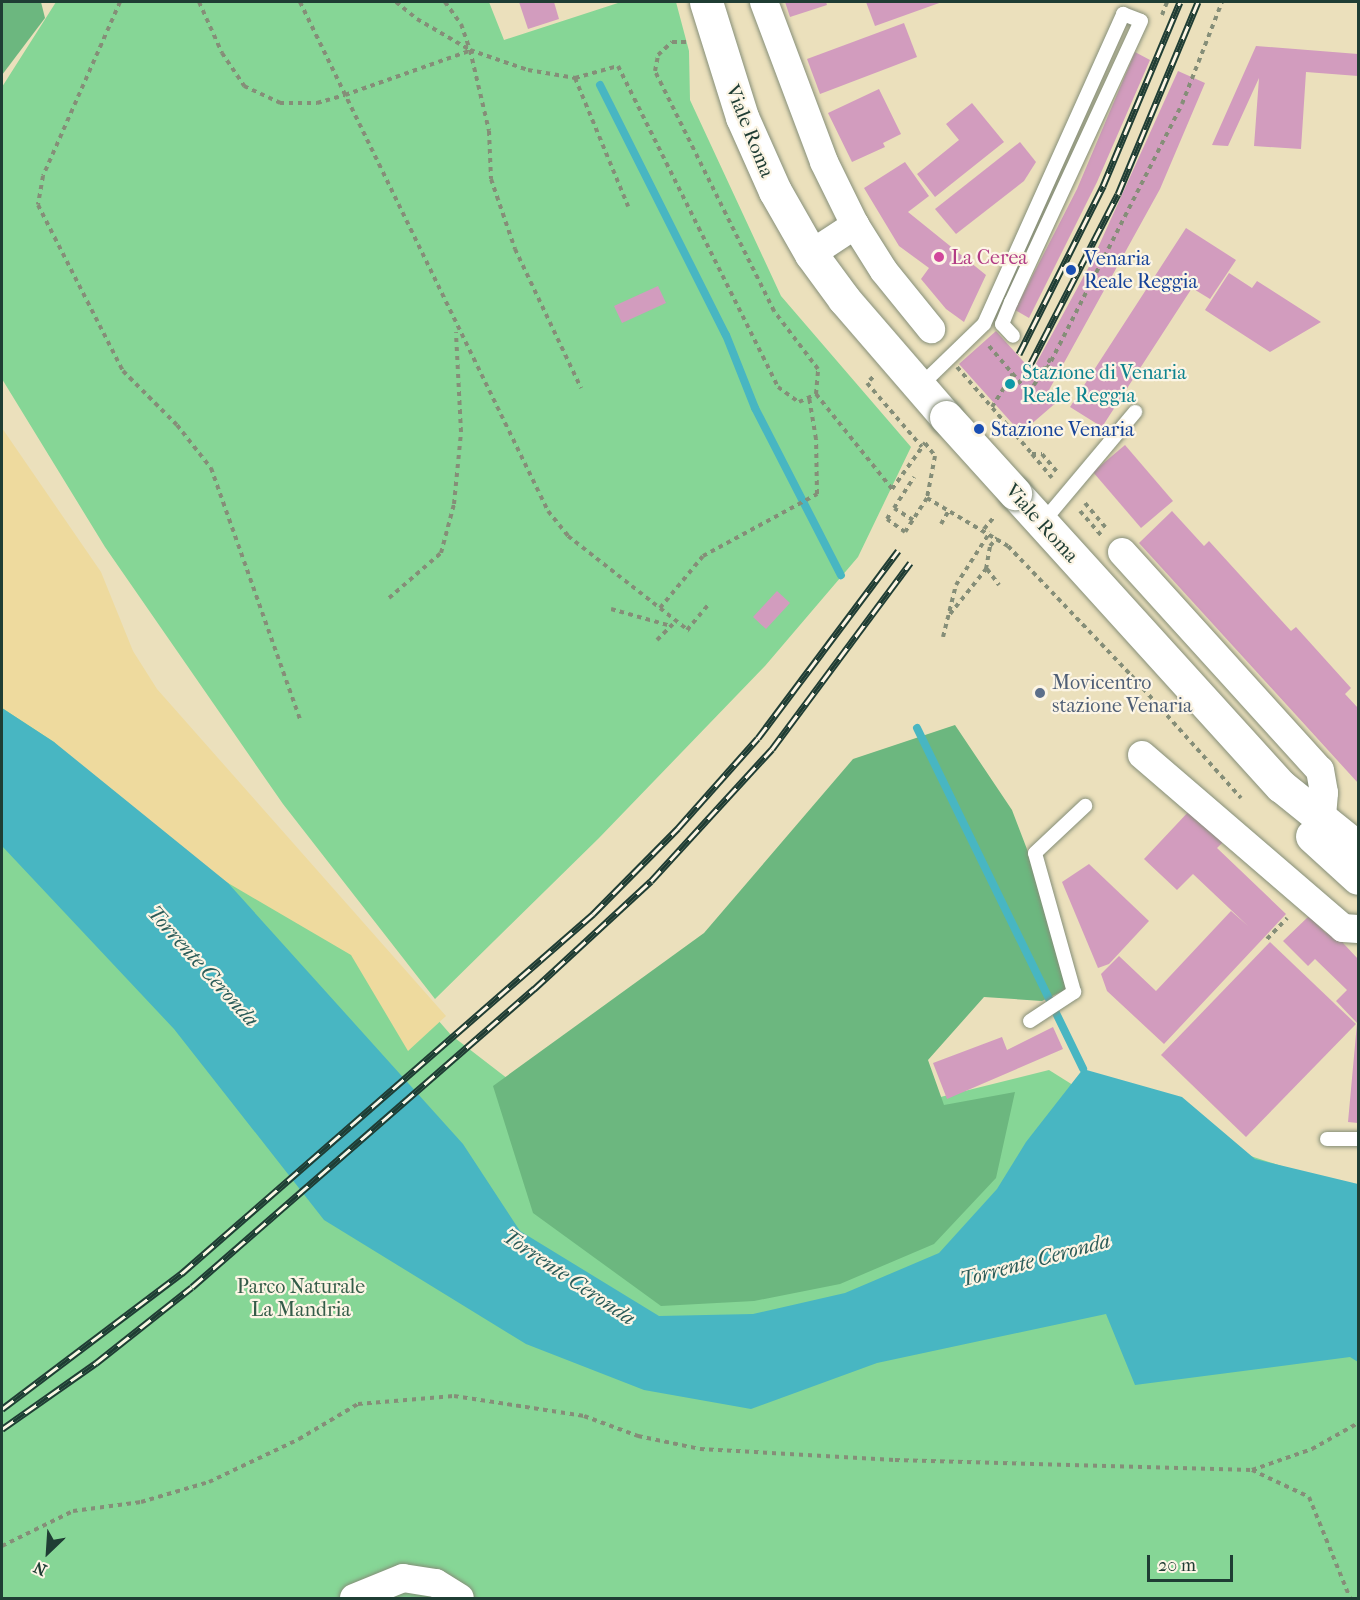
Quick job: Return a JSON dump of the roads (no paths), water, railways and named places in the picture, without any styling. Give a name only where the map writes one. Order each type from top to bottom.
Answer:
[{"type":"street","name":"Viale Roma","points":[[705,2],[714,36],[752,138],[775,191],[811,254],[844,299],[946,417],[1007,502],[1042,523],[1281,786],[1322,816],[1359,848]]},
{"type":"street","points":[[764,2],[824,162],[855,225],[884,271],[930,329]]},
{"type":"street","points":[[811,254],[855,225]]},
{"type":"street","points":[[1122,552],[1320,770],[1324,793],[1322,816]]},
{"type":"street","points":[[1142,754],[1343,928],[1359,929]]},
{"type":"street","name":"Viale Roma","points":[[1281,786],[1305,827],[1359,878]]},
{"type":"street","points":[[354,1599],[403,1578],[436,1583],[460,1599]]},
{"type":"lane","points":[[920,386],[984,324],[1123,14],[1141,21],[1002,324],[1013,336]]},
{"type":"lane","points":[[1042,523],[1135,412]]},
{"type":"lane","points":[[1030,1021],[1074,992],[1035,854],[1085,806]]},
{"type":"lane","points":[[1327,1139],[1359,1139]]},
{"type":"water","name":"Torrente Ceronda","points":[[2,708],[54,742],[228,883],[463,1144],[520,1231],[659,1316],[753,1314],[845,1293],[939,1253],[997,1189],[1026,1142],[1083,1069],[1182,1097],[1255,1159],[1358,1184],[1358,1362],[1350,1357],[1135,1385],[1106,1314],[877,1363],[751,1409],[644,1390],[526,1344],[324,1220],[174,1029],[2,846]]},
{"type":"waterway","points":[[600,85],[726,335],[755,408],[841,575]]},
{"type":"waterway","points":[[917,728],[1083,1069]]},
{"type":"railway","points":[[1019,354],[1103,186],[1180,2]]},
{"type":"railway","points":[[1030,365],[1118,194],[1198,2]]},
{"type":"railway","points":[[2,1409],[182,1273],[593,914],[678,828],[758,738],[898,551]]},
{"type":"railway","points":[[2,1429],[96,1363],[192,1287],[534,989],[651,881],[772,749],[910,563]]},
{"type":"place","name":"La Cerea","points":[[939,257]]},
{"type":"place","name":"Venaria Reale Reggia","points":[[1071,270]]},
{"type":"place","name":"Stazione di Venaria Reale Reggia","points":[[1010,384]]},
{"type":"place","name":"Stazione Venaria","points":[[979,429]]},
{"type":"place","name":"Movicentro stazione Venaria","points":[[1040,693]]},
{"type":"park label","name":"Parco Naturale La Mandria","points":[[301,1298]]}]
